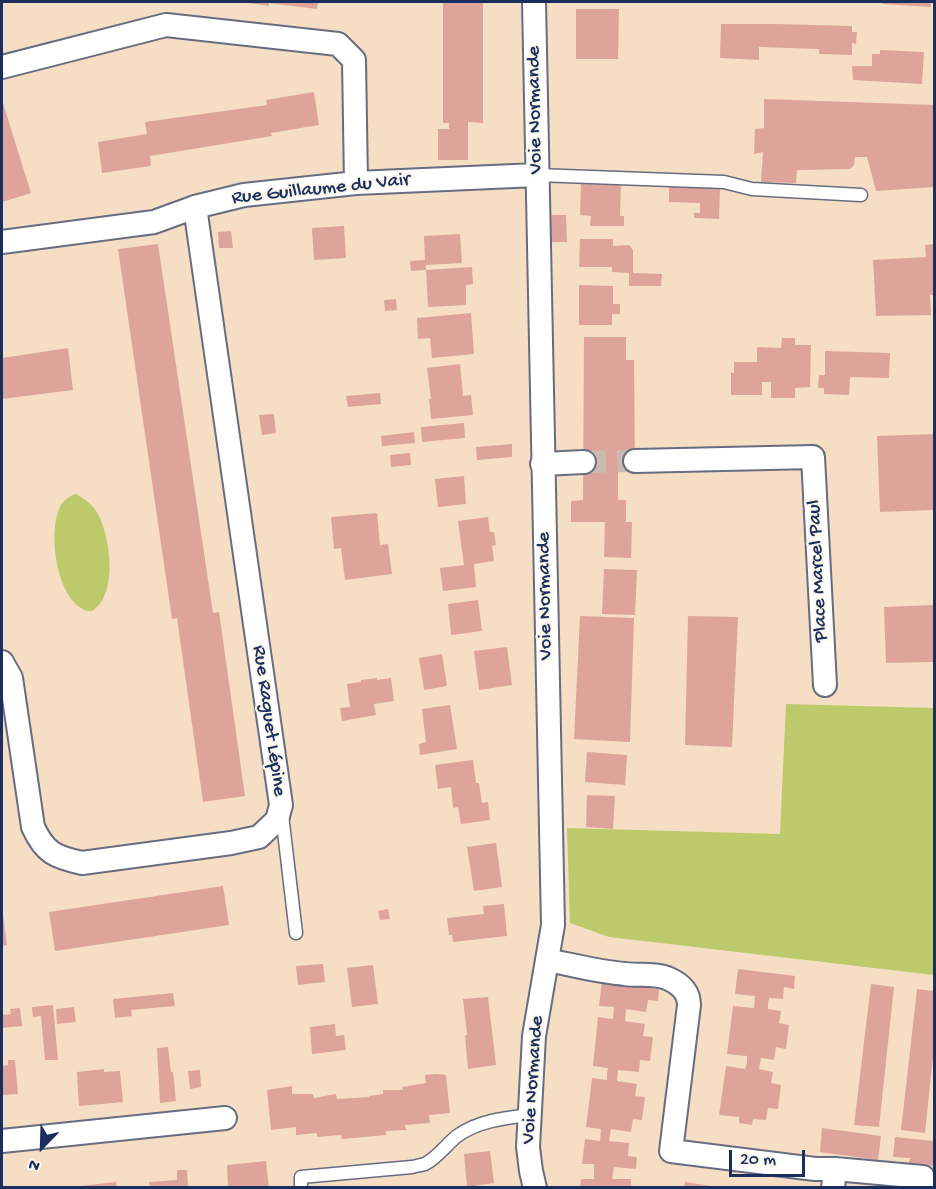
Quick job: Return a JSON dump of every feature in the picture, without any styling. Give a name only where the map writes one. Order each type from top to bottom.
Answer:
[{"type":"street","name":"Voie Normande","points":[[534,2],[553,925],[534,1036],[528,1147],[535,1188]]},
{"type":"street","points":[[2,67],[166,25],[338,44],[354,60],[356,183]]},
{"type":"street","name":"Rue Guillaume du Vair","points":[[2,242],[154,222],[195,207],[244,195],[356,183],[537,175]]},
{"type":"street","name":"Rue Raguet Lépine","points":[[5,673],[33,827],[39,841],[49,852],[82,863],[231,843],[259,837],[277,820],[280,805],[195,207]]},
{"type":"street","name":"Place Marcel Paul","points":[[635,461],[813,457],[825,686]]},
{"type":"street","points":[[542,464],[584,462]]},
{"type":"street","points":[[547,960],[625,974],[665,978],[686,992],[689,1005],[671,1151],[815,1169],[834,1178],[923,1177],[923,1188]]},
{"type":"street","points":[[2,1141],[225,1118]]},
{"type":"lane","points":[[537,175],[724,182],[752,189],[861,195]]},
{"type":"lane","points":[[280,805],[297,933]]},
{"type":"lane","points":[[301,1188],[301,1177],[425,1164],[441,1153],[457,1137],[475,1126],[529,1115]]},
{"type":"green space","points":[[76,494],[94,508],[105,531],[108,546],[110,562],[106,592],[101,603],[92,611],[84,610],[66,591],[57,562],[55,530],[57,516],[62,503]]},
{"type":"green space","points":[[786,704],[934,708],[934,975],[609,937],[570,923],[567,828],[780,834]]},
{"type":"building","points":[[248,2],[318,2],[317,9],[269,3],[269,6]]},
{"type":"building","points":[[443,2],[483,2],[483,123],[468,122],[468,160],[438,160],[438,129],[449,129],[449,123],[443,123]]},
{"type":"building","points":[[882,2],[931,2],[931,7],[882,4]]},
{"type":"building","points":[[576,9],[619,9],[618,59],[576,59]]},
{"type":"building","points":[[721,24],[852,26],[852,32],[857,32],[856,44],[852,43],[852,55],[819,54],[819,49],[759,47],[759,60],[720,58]]},
{"type":"building","points":[[880,50],[924,52],[922,84],[853,80],[852,66],[872,66],[872,54],[880,54]]},
{"type":"building","points":[[314,92],[319,125],[271,133],[272,136],[150,156],[151,166],[102,173],[98,142],[147,134],[145,122],[267,105],[266,100]]},
{"type":"building","points":[[764,99],[934,105],[934,187],[876,191],[867,157],[855,157],[854,165],[850,169],[797,170],[796,183],[761,182],[763,152],[754,154],[755,129],[764,128]]},
{"type":"building","points":[[2,100],[31,193],[2,202]]},
{"type":"building","points":[[581,184],[621,185],[620,216],[624,216],[624,226],[590,226],[591,216],[580,215]]},
{"type":"building","points":[[669,186],[720,187],[719,219],[694,218],[694,213],[700,213],[700,203],[669,202]]},
{"type":"building","points":[[548,215],[566,215],[567,242],[549,242]]},
{"type":"building","points":[[344,226],[346,258],[314,260],[312,228]]},
{"type":"building","points":[[231,231],[233,248],[219,248],[218,232]]},
{"type":"building","points":[[460,234],[462,263],[426,265],[426,270],[411,271],[410,261],[425,260],[424,236]]},
{"type":"building","points":[[580,239],[613,239],[613,246],[629,245],[633,250],[633,273],[662,274],[661,286],[629,286],[629,273],[612,272],[612,267],[579,267]]},
{"type":"building","points":[[158,244],[213,613],[219,612],[245,796],[203,802],[177,618],[172,619],[118,249]]},
{"type":"building","points":[[934,244],[934,295],[930,295],[931,315],[876,316],[873,260],[926,257],[925,245]]},
{"type":"building","points":[[472,267],[473,284],[466,285],[466,305],[428,307],[426,270]]},
{"type":"building","points":[[579,285],[613,286],[613,304],[620,304],[620,314],[612,314],[612,325],[579,325]]},
{"type":"building","points":[[396,299],[397,310],[385,311],[384,300]]},
{"type":"building","points":[[471,313],[474,354],[432,358],[430,338],[418,339],[417,318]]},
{"type":"building","points":[[584,337],[626,337],[626,360],[634,360],[635,468],[618,468],[618,500],[626,500],[626,522],[632,522],[631,558],[604,557],[605,522],[571,522],[571,501],[583,500]]},
{"type":"building","points":[[782,338],[795,338],[795,345],[811,345],[810,387],[795,388],[795,398],[771,398],[771,382],[762,382],[762,395],[731,395],[731,373],[734,373],[734,362],[757,362],[757,347],[781,348]]},
{"type":"building","points":[[68,348],[73,390],[2,399],[2,358]]},
{"type":"building","points":[[825,351],[890,353],[889,378],[850,377],[849,395],[824,394],[824,388],[818,388],[819,375],[825,375]]},
{"type":"building","points":[[460,364],[463,396],[471,395],[473,415],[431,419],[427,368]]},
{"type":"building","points":[[380,393],[381,404],[348,407],[346,396]]},
{"type":"building","points":[[274,414],[276,433],[262,435],[259,415]]},
{"type":"building","points":[[464,423],[465,438],[422,442],[421,427]]},
{"type":"building","points":[[414,432],[415,443],[382,446],[381,436]]},
{"type":"building","points":[[934,434],[934,510],[880,512],[877,436]]},
{"type":"building","points":[[512,444],[512,457],[477,460],[476,447]]},
{"type":"building","points":[[410,453],[411,465],[391,467],[390,455]]},
{"type":"building","points":[[464,476],[466,504],[438,507],[435,479]]},
{"type":"building","points":[[377,513],[380,545],[388,544],[392,574],[345,580],[341,548],[334,549],[331,517]]},
{"type":"building","points":[[488,517],[490,532],[494,532],[496,545],[492,546],[494,561],[474,564],[476,587],[443,591],[440,568],[464,565],[458,521]]},
{"type":"building","points":[[604,569],[637,570],[635,615],[602,614]]},
{"type":"building","points":[[478,600],[482,631],[451,635],[448,604]]},
{"type":"building","points":[[934,605],[934,662],[886,663],[884,607]]},
{"type":"building","points":[[580,616],[634,618],[630,742],[574,739]]},
{"type":"building","points":[[688,616],[738,617],[732,747],[685,745]]},
{"type":"building","points":[[507,647],[512,685],[479,690],[474,651]]},
{"type":"building","points":[[442,654],[447,686],[424,690],[419,658]]},
{"type":"building","points":[[377,678],[377,680],[391,678],[394,701],[374,704],[376,715],[342,721],[340,708],[350,707],[347,684]]},
{"type":"building","points":[[450,705],[457,749],[420,755],[419,744],[426,742],[422,709]]},
{"type":"building","points":[[587,752],[627,755],[625,785],[585,782]]},
{"type":"building","points":[[473,760],[476,783],[479,783],[482,803],[488,802],[490,820],[461,824],[458,807],[453,808],[451,787],[438,789],[435,765]]},
{"type":"building","points":[[587,795],[615,796],[613,829],[586,827]]},
{"type":"building","points":[[496,843],[502,887],[474,891],[467,847]]},
{"type":"building","points":[[223,886],[229,925],[55,951],[49,912]]},
{"type":"building","points":[[504,904],[507,936],[453,942],[452,935],[449,935],[447,918],[484,914],[483,906]]},
{"type":"building","points":[[388,909],[390,919],[380,920],[378,911]]},
{"type":"building","points":[[2,915],[7,945],[2,946]]},
{"type":"building","points":[[323,964],[325,982],[298,985],[296,966]]},
{"type":"building","points":[[373,965],[378,1004],[352,1007],[347,968]]},
{"type":"building","points":[[738,969],[795,976],[794,989],[784,987],[783,999],[769,998],[768,1004],[768,1009],[781,1011],[779,1023],[789,1025],[786,1049],[776,1047],[774,1060],[761,1058],[759,1069],[773,1072],[771,1083],[781,1085],[778,1109],[768,1108],[766,1120],[753,1119],[752,1125],[739,1123],[739,1117],[719,1115],[726,1066],[745,1069],[747,1062],[747,1056],[727,1054],[733,1006],[754,1008],[755,996],[735,994]]},
{"type":"building","points":[[602,981],[659,989],[658,1001],[648,1000],[646,1012],[626,1009],[625,1021],[645,1024],[643,1036],[653,1037],[650,1061],[640,1060],[639,1072],[618,1070],[617,1081],[637,1084],[635,1096],[645,1097],[642,1120],[633,1119],[631,1132],[611,1129],[609,1141],[629,1143],[628,1156],[637,1157],[636,1169],[614,1167],[612,1179],[631,1179],[631,1188],[580,1188],[581,1179],[594,1179],[594,1164],[582,1164],[585,1139],[600,1141],[601,1129],[586,1127],[592,1078],[607,1080],[608,1068],[593,1066],[598,1017],[613,1019],[614,1007],[599,1006]]},
{"type":"building","points":[[871,984],[894,987],[879,1127],[854,1125]]},
{"type":"building","points":[[917,989],[934,991],[934,1047],[925,1133],[901,1130]]},
{"type":"building","points":[[173,993],[175,1006],[131,1010],[132,1016],[115,1018],[113,999]]},
{"type":"building","points":[[488,997],[496,1065],[468,1069],[463,999]]},
{"type":"building","points":[[53,1005],[58,1060],[45,1060],[41,1016],[33,1017],[32,1007]]},
{"type":"building","points":[[74,1007],[76,1022],[57,1024],[56,1009]]},
{"type":"building","points":[[20,1008],[22,1026],[2,1028],[2,1015],[11,1014],[10,1009]]},
{"type":"building","points":[[335,1024],[336,1036],[344,1035],[346,1050],[312,1054],[310,1027]]},
{"type":"building","points":[[168,1047],[176,1101],[160,1103],[157,1048]]},
{"type":"building","points":[[8,1060],[15,1060],[18,1094],[2,1095],[2,1066],[8,1065]]},
{"type":"building","points":[[104,1069],[104,1072],[120,1071],[123,1102],[79,1106],[77,1072]]},
{"type":"building","points":[[200,1070],[201,1087],[190,1089],[188,1071]]},
{"type":"building","points":[[425,1075],[446,1075],[450,1113],[429,1115],[430,1123],[405,1125],[406,1130],[386,1131],[386,1135],[342,1139],[341,1135],[317,1137],[317,1133],[296,1135],[296,1127],[271,1130],[267,1090],[292,1086],[292,1094],[313,1094],[314,1098],[336,1094],[337,1099],[369,1097],[383,1094],[383,1090],[403,1090],[402,1087],[426,1083]]},
{"type":"building","points":[[822,1128],[881,1136],[878,1160],[820,1152]]},
{"type":"building","points":[[895,1137],[934,1141],[934,1166],[909,1163],[910,1158],[893,1157]]},
{"type":"building","points":[[490,1151],[494,1183],[467,1187],[464,1154]]},
{"type":"building","points":[[266,1161],[269,1188],[228,1188],[227,1165]]},
{"type":"building","points":[[177,1170],[187,1170],[188,1188],[150,1188],[149,1182],[177,1180]]},
{"type":"building","points":[[116,1182],[117,1188],[81,1188],[81,1186]]},
{"type":"building","points":[[685,1182],[711,1186],[711,1188],[684,1188]]},
{"type":"tunnel","points":[[584,462],[635,461]]}]
